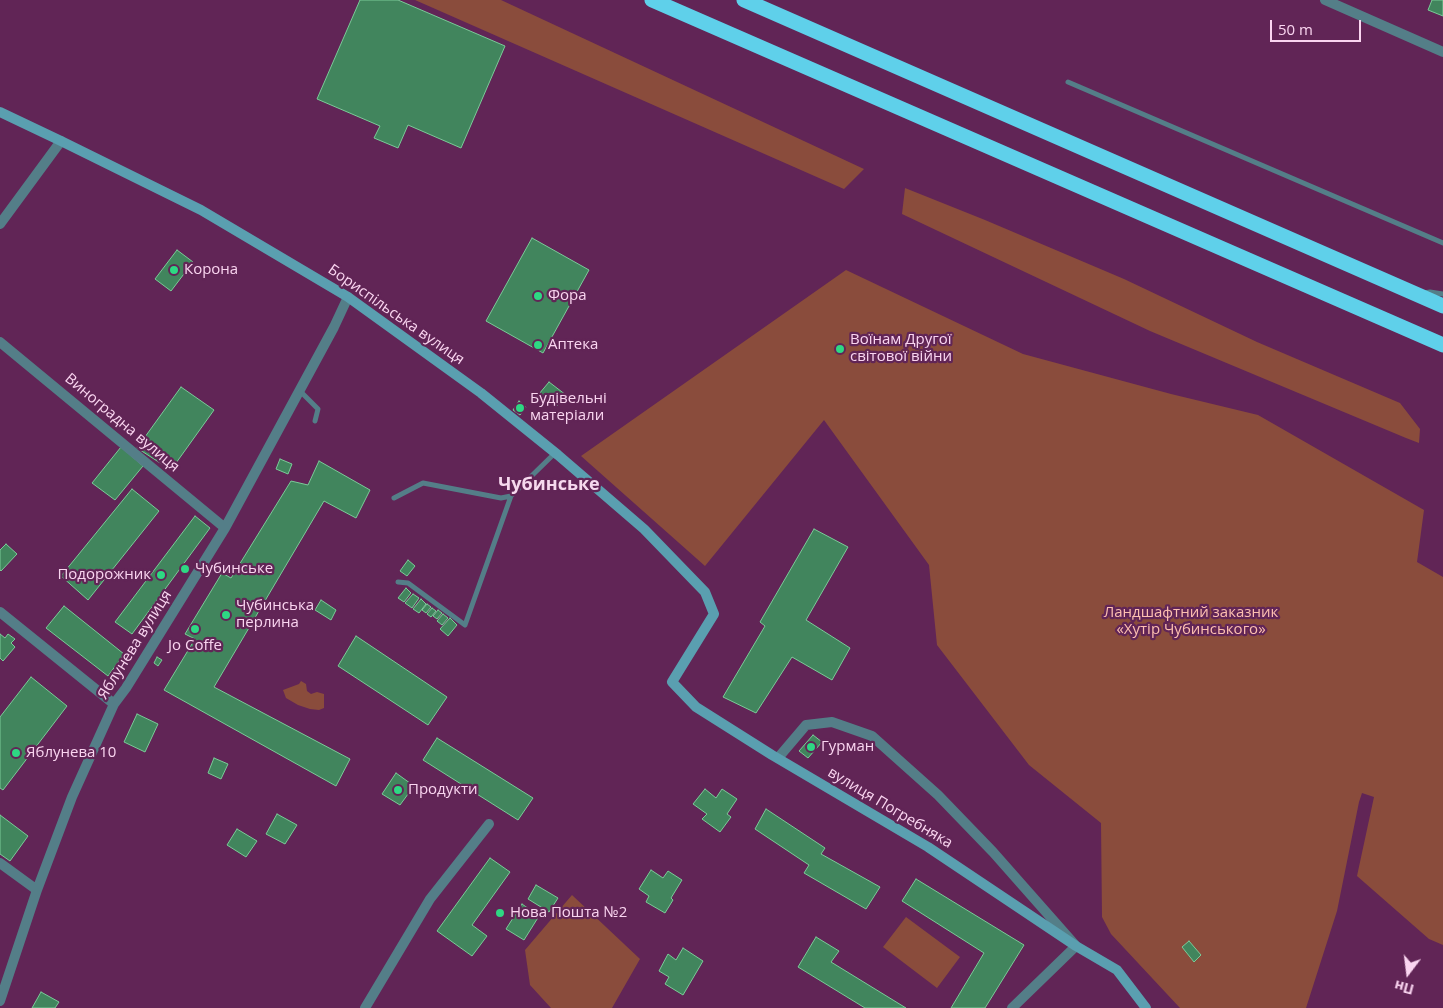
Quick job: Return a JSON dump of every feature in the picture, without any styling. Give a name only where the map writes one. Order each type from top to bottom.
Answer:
[{"type":"highway","points":[[652,0],[1443,346]]},
{"type":"highway","points":[[744,0],[1443,306]]},
{"type":"street","points":[[1325,0],[1443,52]]},
{"type":"street","name":"Бориспільська вулиця","points":[[0,112],[200,210],[348,297],[482,393],[555,453],[644,529],[705,592]]},
{"type":"street","points":[[0,224],[61,141]]},
{"type":"street","name":"Яблунева вулиця","points":[[0,1001],[36,890],[72,797],[114,704],[131,680],[224,528],[334,327],[348,297]]},
{"type":"street","name":"Виноградна вулиця","points":[[0,342],[224,528]]},
{"type":"street","name":"вулиця Погребняка","points":[[705,592],[714,614],[672,682],[696,707],[928,847],[1076,946],[1117,970],[1146,1008]]},
{"type":"street","points":[[0,612],[114,704]]},
{"type":"street","points":[[778,758],[806,725],[832,722],[872,736],[938,795],[993,852],[1076,946],[1012,1008]]},
{"type":"street","points":[[365,1008],[430,899],[489,824]]},
{"type":"street","points":[[0,863],[36,890]]},
{"type":"lane","points":[[1068,82],[1443,243]]},
{"type":"lane","points":[[1415,294],[1430,292],[1443,294]]},
{"type":"lane","points":[[299,390],[318,409],[315,422]]},
{"type":"lane","points":[[398,582],[408,583],[465,626],[511,496],[555,453]]},
{"type":"lane","points":[[394,498],[423,483],[501,498],[511,496]]},
{"type":"green space","points":[[415,0],[501,0],[864,169],[844,189]]},
{"type":"green space","points":[[905,188],[1124,279],[1257,342],[1400,403],[1420,429],[1419,443],[1150,331],[902,214]]},
{"type":"green space","name":"Ландшафтний заказник «Хутір Чубинського»","points":[[846,270],[1023,354],[1171,394],[1258,415],[1424,510],[1417,562],[1443,577],[1443,945],[1429,939],[1357,876],[1374,797],[1362,793],[1337,911],[1306,1008],[1180,1008],[1111,934],[1102,917],[1101,823],[1029,765],[937,645],[929,565],[824,420],[705,566],[581,456]]},
{"type":"green space","points":[[301,681],[306,684],[307,691],[311,694],[317,692],[324,694],[324,708],[319,710],[310,709],[286,698],[283,690],[299,684]]},
{"type":"green space","points":[[572,895],[640,959],[612,1008],[551,1008],[530,985],[525,950]]},
{"type":"green space","points":[[906,917],[960,957],[937,988],[883,947]]},
{"type":"building","points":[[360,0],[398,0],[505,46],[461,148],[408,125],[398,148],[374,138],[380,126],[317,99]]},
{"type":"building","points":[[1432,0],[1443,0],[1443,16],[1428,10]]},
{"type":"building","name":"Фора","points":[[532,238],[589,270],[543,353],[486,321]]},
{"type":"building","name":"Корона","points":[[177,250],[193,262],[171,291],[155,279]]},
{"type":"building","points":[[549,382],[566,395],[556,407],[539,394]]},
{"type":"building","points":[[181,387],[214,410],[171,470],[137,448]]},
{"type":"building","name":"Будівельні матеріали","points":[[519,401],[526,407],[520,415],[513,410]]},
{"type":"building","points":[[121,447],[143,466],[115,500],[92,483]]},
{"type":"building","points":[[280,459],[292,464],[288,474],[276,469]]},
{"type":"building","name":"Чубинська перлина","points":[[319,461],[370,490],[356,518],[324,501],[214,687],[350,759],[336,786],[164,690],[195,639],[185,634],[222,573],[231,578],[291,481],[308,485]]},
{"type":"building","points":[[132,489],[159,511],[88,600],[61,576]]},
{"type":"building","points":[[195,516],[210,528],[132,634],[115,622]]},
{"type":"building","points":[[814,529],[848,547],[806,620],[850,648],[832,680],[792,657],[756,713],[723,697],[765,626],[760,622]]},
{"type":"building","points":[[6,544],[17,554],[1,571],[0,550]]},
{"type":"building","points":[[408,560],[415,566],[407,576],[400,571]]},
{"type":"building","points":[[406,588],[411,593],[404,602],[398,598]]},
{"type":"building","points":[[413,594],[419,598],[412,608],[405,603]]},
{"type":"building","points":[[421,599],[426,604],[419,613],[413,609]]},
{"type":"building","points":[[321,600],[336,610],[331,620],[315,610]]},
{"type":"building","points":[[427,604],[431,607],[426,613],[422,610]]},
{"type":"building","points":[[64,606],[124,654],[108,676],[46,628]]},
{"type":"building","points":[[432,608],[436,611],[431,617],[427,614]]},
{"type":"building","points":[[438,610],[442,613],[437,619],[433,616]]},
{"type":"building","points":[[443,614],[448,618],[442,625],[437,621]]},
{"type":"building","points":[[450,618],[457,625],[448,636],[440,629]]},
{"type":"building","points":[[0,634],[5,638],[8,634],[15,639],[11,643],[15,647],[3,661],[0,658]]},
{"type":"building","points":[[356,636],[447,697],[428,725],[338,666]]},
{"type":"building","points":[[157,657],[162,660],[158,666],[154,663]]},
{"type":"building","name":"Яблунева 10","points":[[31,677],[67,706],[3,790],[0,788],[0,717]]},
{"type":"building","points":[[137,714],[158,724],[145,752],[124,742]]},
{"type":"building","name":"Гурман","points":[[813,735],[822,742],[808,758],[799,751]]},
{"type":"building","points":[[437,738],[533,798],[518,820],[423,760]]},
{"type":"building","points":[[214,758],[228,764],[221,779],[208,773]]},
{"type":"building","name":"Продукти","points":[[396,773],[414,786],[400,805],[382,794]]},
{"type":"building","points":[[705,789],[716,798],[722,789],[737,799],[727,814],[731,817],[720,832],[702,819],[707,814],[693,804]]},
{"type":"building","points":[[766,809],[825,848],[821,854],[880,887],[866,909],[804,873],[809,865],[755,829]]},
{"type":"building","points":[[277,814],[297,825],[285,844],[266,834]]},
{"type":"building","points":[[0,815],[28,836],[10,861],[0,854]]},
{"type":"building","points":[[237,829],[257,841],[246,857],[227,845]]},
{"type":"building","points":[[490,858],[510,872],[472,925],[487,936],[472,956],[437,931]]},
{"type":"building","points":[[651,870],[663,878],[668,871],[682,880],[671,898],[673,900],[665,913],[646,902],[649,896],[639,889]]},
{"type":"building","points":[[916,879],[1024,945],[985,1008],[951,1008],[984,953],[902,901]]},
{"type":"building","points":[[536,885],[558,898],[549,912],[528,899]]},
{"type":"building","points":[[522,904],[539,916],[524,940],[506,929]]},
{"type":"building","points":[[816,937],[839,951],[831,962],[906,1008],[865,1008],[798,967]]},
{"type":"building","points":[[1189,941],[1201,955],[1194,962],[1182,947]]},
{"type":"building","points":[[683,948],[703,961],[683,995],[665,984],[669,977],[659,971],[668,954],[676,960]]},
{"type":"building","points":[[41,992],[59,1002],[55,1008],[32,1008]]},
{"type":"place","name":"Корона","points":[[174,270]]},
{"type":"place","name":"Фора","points":[[538,296]]},
{"type":"place","name":"Аптека","points":[[538,345]]},
{"type":"place","name":"Воїнам Другої світової війни","points":[[840,349]]},
{"type":"place","name":"Будівельні матеріали","points":[[520,408]]},
{"type":"place","name":"Чубинське","points":[[185,569]]},
{"type":"place","name":"Подорожник","points":[[161,575]]},
{"type":"place","name":"Чубинська перлина","points":[[226,615]]},
{"type":"place","name":"Jo Coffe","points":[[195,629]]},
{"type":"place","name":"Гурман","points":[[811,747]]},
{"type":"place","name":"Яблунева 10","points":[[16,753]]},
{"type":"place","name":"Продукти","points":[[398,790]]},
{"type":"place","name":"Нова Пошта №2","points":[[500,913]]},
{"type":"district","name":"Чубинське","points":[[549,485]]}]
